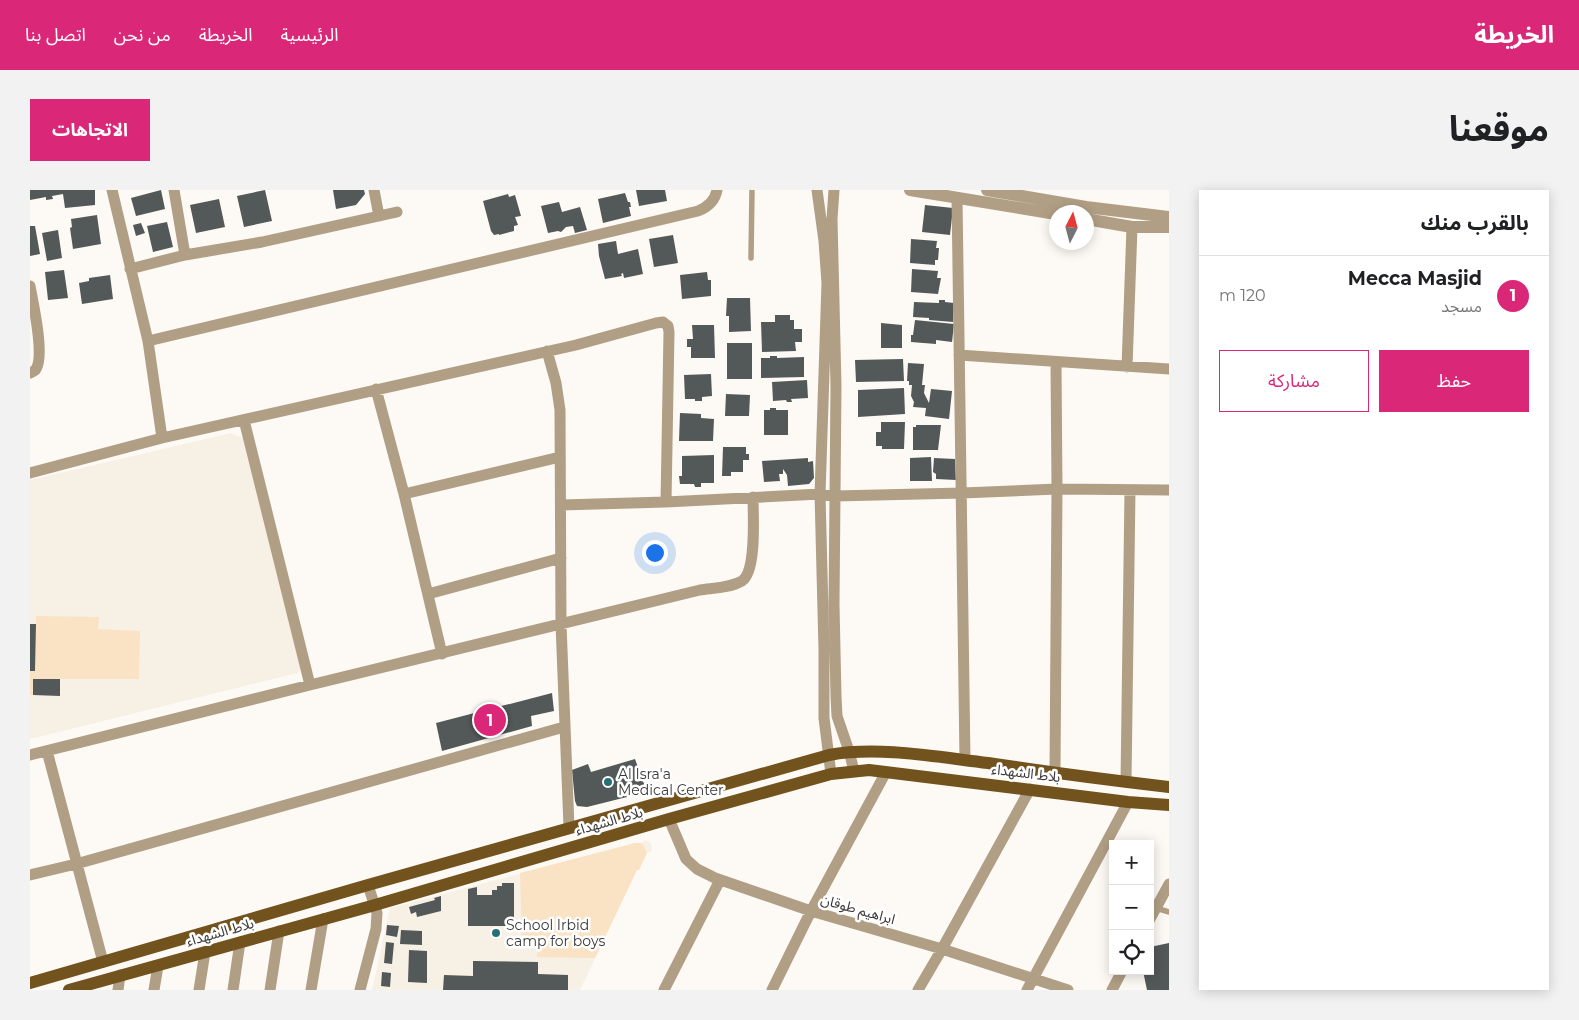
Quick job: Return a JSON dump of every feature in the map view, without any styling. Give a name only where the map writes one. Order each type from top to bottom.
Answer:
[{"type":"main road","points":[[30,983],[569,827],[829,755],[850,751],[874,750],[965,760],[1169,787]]},
{"type":"main road","name":"بلاط الشهداء","points":[[75,989],[831,774],[869,770],[1128,802],[1169,805]]},
{"type":"street","points":[[112,190],[148,341],[162,438]]},
{"type":"street","points":[[174,190],[185,256]]},
{"type":"street","points":[[374,190],[379,216]]},
{"type":"street","points":[[148,341],[698,211],[709,205],[717,190]]},
{"type":"street","points":[[817,190],[824,241],[827,283],[820,494],[824,718],[831,774]]},
{"type":"street","points":[[834,190],[832,240],[836,386],[836,696],[837,716],[850,751],[854,772]]},
{"type":"street","points":[[910,190],[1049,213]]},
{"type":"street","points":[[987,190],[1086,208],[1169,217]]},
{"type":"street","points":[[958,198],[965,760]]},
{"type":"street","points":[[130,269],[397,212]]},
{"type":"street","points":[[1094,220],[1132,227],[1169,228]]},
{"type":"street","points":[[1127,367],[1132,227]]},
{"type":"street","points":[[30,286],[40,358],[36,369],[30,374]]},
{"type":"street","points":[[30,473],[162,438],[576,345],[656,323],[666,324],[669,332],[666,502]]},
{"type":"street","points":[[547,351],[556,383],[560,410],[561,624],[569,827]]},
{"type":"street","points":[[959,355],[1056,363],[1169,369]]},
{"type":"street","points":[[1055,773],[1056,363]]},
{"type":"street","points":[[376,389],[404,494],[442,654]]},
{"type":"street","points":[[244,420],[310,685]]},
{"type":"street","points":[[404,494],[560,457]]},
{"type":"street","points":[[561,505],[820,494],[835,496],[1057,489],[1169,490]]},
{"type":"street","points":[[1126,782],[1130,490]]},
{"type":"street","points":[[30,755],[700,590],[732,585],[744,580],[749,571],[752,558],[753,497]]},
{"type":"street","points":[[428,594],[561,558]]},
{"type":"street","points":[[30,875],[76,864],[564,727]]},
{"type":"street","points":[[47,751],[103,962]]},
{"type":"street","points":[[772,990],[811,911],[886,772]]},
{"type":"street","points":[[918,990],[1030,789]]},
{"type":"street","points":[[1027,990],[1128,802]]},
{"type":"street","name":"ابراهيم طوقان","points":[[669,819],[686,859],[697,869],[720,880],[811,911],[942,949],[1068,990]]},
{"type":"street","points":[[664,990],[720,880]]},
{"type":"street","points":[[1154,912],[1169,884]]},
{"type":"street","points":[[360,990],[376,930],[378,914],[368,885]]},
{"type":"street","points":[[311,990],[323,919]]},
{"type":"street","points":[[270,990],[279,931]]},
{"type":"street","points":[[233,990],[240,942]]},
{"type":"street","points":[[199,990],[205,952]]},
{"type":"street","points":[[154,990],[158,966]]},
{"type":"street","points":[[118,990],[120,975]]},
{"type":"street","points":[[1112,990],[1120,975]]},
{"type":"lane","points":[[751,258],[752,190]]},
{"type":"lane","points":[[1154,914],[1169,912]]},
{"type":"shaded area","points":[[231,433],[243,438],[302,663],[300,670],[298,673],[30,739],[30,480]]},
{"type":"shaded area","points":[[36,616],[99,617],[98,629],[140,631],[139,679],[33,679],[33,695],[30,695],[30,671],[35,671]]},
{"type":"shaded area","name":"School Irbid camp for boys","points":[[645,840],[651,843],[652,851],[647,853],[639,870],[637,870],[580,990],[372,990],[390,908],[635,843],[640,844]]},
{"type":"shaded area","points":[[635,843],[642,843],[647,853],[595,958],[537,957],[538,942],[522,942],[520,873]]},
{"type":"building","points":[[30,190],[95,190],[95,205],[65,208],[63,194],[52,196],[53,199],[46,200],[46,197],[30,200]]},
{"type":"building","points":[[161,190],[165,209],[136,216],[131,198]]},
{"type":"building","points":[[265,190],[272,221],[244,227],[237,196]]},
{"type":"building","points":[[333,190],[364,190],[365,194],[356,205],[336,209]]},
{"type":"building","points":[[636,190],[665,190],[667,201],[639,206]]},
{"type":"building","points":[[625,193],[628,202],[630,202],[631,216],[603,223],[598,199]]},
{"type":"building","points":[[508,194],[509,197],[515,195],[521,216],[515,217],[518,225],[514,226],[514,231],[494,235],[491,231],[483,201]]},
{"type":"building","points":[[219,199],[225,227],[196,233],[190,205]]},
{"type":"building","points":[[559,202],[562,212],[580,207],[587,230],[575,233],[573,226],[566,227],[561,232],[548,233],[541,206]]},
{"type":"building","points":[[925,205],[953,208],[950,235],[922,232]]},
{"type":"building","points":[[97,215],[101,244],[73,249],[70,228],[72,227],[71,219]]},
{"type":"building","points":[[167,222],[173,247],[153,252],[147,226]]},
{"type":"building","points":[[141,223],[145,233],[136,236],[133,225]]},
{"type":"building","points":[[30,226],[35,226],[40,254],[30,256]]},
{"type":"building","points":[[58,230],[62,258],[47,261],[42,233]]},
{"type":"building","points":[[673,235],[678,263],[654,267],[649,239]]},
{"type":"building","points":[[911,239],[937,241],[936,248],[939,248],[938,260],[935,260],[935,265],[910,263]]},
{"type":"building","points":[[616,241],[618,254],[638,249],[643,274],[624,278],[623,273],[621,274],[622,276],[605,279],[598,244]]},
{"type":"building","points":[[912,269],[938,271],[937,278],[941,278],[938,294],[911,292]]},
{"type":"building","points":[[64,270],[68,298],[48,300],[45,272]]},
{"type":"building","points":[[707,272],[708,280],[711,280],[711,296],[682,299],[680,275]]},
{"type":"building","points":[[110,275],[113,299],[82,304],[79,283],[89,281],[89,278]]},
{"type":"building","points":[[727,298],[750,298],[751,331],[729,332],[729,316],[726,316]]},
{"type":"building","points":[[939,300],[954,303],[953,322],[913,317],[914,302],[939,303]]},
{"type":"building","points":[[775,315],[790,315],[790,320],[794,320],[794,329],[802,329],[802,342],[795,342],[796,351],[762,352],[761,322],[775,322]]},
{"type":"building","points":[[915,320],[954,324],[952,342],[936,340],[936,344],[911,342]]},
{"type":"building","points":[[881,323],[902,325],[902,348],[881,348]]},
{"type":"building","points":[[692,325],[714,325],[715,358],[691,358],[691,347],[687,347],[687,339],[693,339]]},
{"type":"building","points":[[727,343],[752,343],[752,379],[727,379]]},
{"type":"building","points":[[770,356],[777,356],[777,358],[804,357],[804,377],[761,378],[761,358],[770,358]]},
{"type":"building","points":[[903,359],[904,381],[856,382],[855,360]]},
{"type":"building","points":[[908,363],[924,364],[922,385],[925,385],[924,393],[929,403],[931,389],[952,391],[949,419],[925,416],[926,408],[913,407],[912,385],[909,385],[909,381],[907,381]]},
{"type":"building","points":[[711,374],[712,396],[702,397],[702,401],[685,399],[684,375]]},
{"type":"building","points":[[807,380],[808,398],[791,399],[792,402],[787,402],[786,400],[773,401],[772,382]]},
{"type":"building","points":[[904,388],[905,414],[858,417],[858,390]]},
{"type":"building","points":[[726,394],[750,395],[749,416],[725,416]]},
{"type":"building","points":[[770,408],[788,410],[788,435],[764,435],[764,410],[770,410]]},
{"type":"building","points":[[680,413],[701,414],[701,418],[714,419],[713,441],[679,441]]},
{"type":"building","points":[[881,422],[905,422],[904,449],[882,449],[882,446],[876,446],[876,432],[881,432]]},
{"type":"building","points":[[916,425],[941,425],[938,450],[913,450],[913,427],[916,427]]},
{"type":"building","points":[[723,447],[746,447],[746,454],[749,454],[749,460],[743,460],[743,472],[731,472],[731,476],[722,476]]},
{"type":"building","points":[[714,455],[714,483],[701,483],[701,487],[695,487],[694,484],[680,484],[679,476],[682,476],[682,456]]},
{"type":"building","points":[[931,457],[932,481],[910,481],[910,458]]},
{"type":"building","points":[[808,458],[808,462],[813,461],[814,478],[809,484],[788,486],[787,475],[783,469],[783,474],[779,474],[780,481],[764,482],[762,461]]},
{"type":"building","points":[[934,458],[955,459],[956,480],[936,479],[936,474],[933,472]]},
{"type":"building","points":[[30,624],[36,624],[35,671],[30,671]]},
{"type":"building","points":[[33,679],[60,679],[60,696],[33,695]]},
{"type":"building","points":[[552,693],[554,711],[531,716],[532,726],[442,751],[436,723]]},
{"type":"building","name":"Al Isra'a Medical Center","points":[[635,759],[647,792],[587,807],[577,806],[572,770],[588,764],[591,772]]},
{"type":"building","points":[[502,883],[514,883],[514,926],[468,926],[468,889],[477,887],[477,895],[492,895],[492,890],[497,890],[497,886],[502,886]]},
{"type":"building","points":[[441,896],[441,911],[417,917],[416,912],[411,914],[409,907],[435,900],[434,898]]},
{"type":"building","points":[[387,925],[399,926],[397,937],[386,935]]},
{"type":"building","points":[[401,930],[422,931],[422,945],[400,944]]},
{"type":"building","points":[[386,942],[394,943],[392,964],[384,963]]},
{"type":"building","points":[[1169,943],[1169,990],[1147,990],[1144,975],[1154,975],[1154,946]]},
{"type":"building","points":[[409,950],[427,951],[427,983],[408,982]]},
{"type":"building","points":[[473,961],[538,962],[538,974],[568,975],[568,990],[443,990],[444,975],[473,976]]},
{"type":"building","points":[[382,972],[391,973],[390,987],[381,986]]},
{"type":"place","name":"Mecca Masjid","points":[[490,720]]},
{"type":"place","name":"Al Isra'a Medical Center","points":[[608,782]]},
{"type":"place","name":"School Irbid camp for boys","points":[[496,933]]}]
